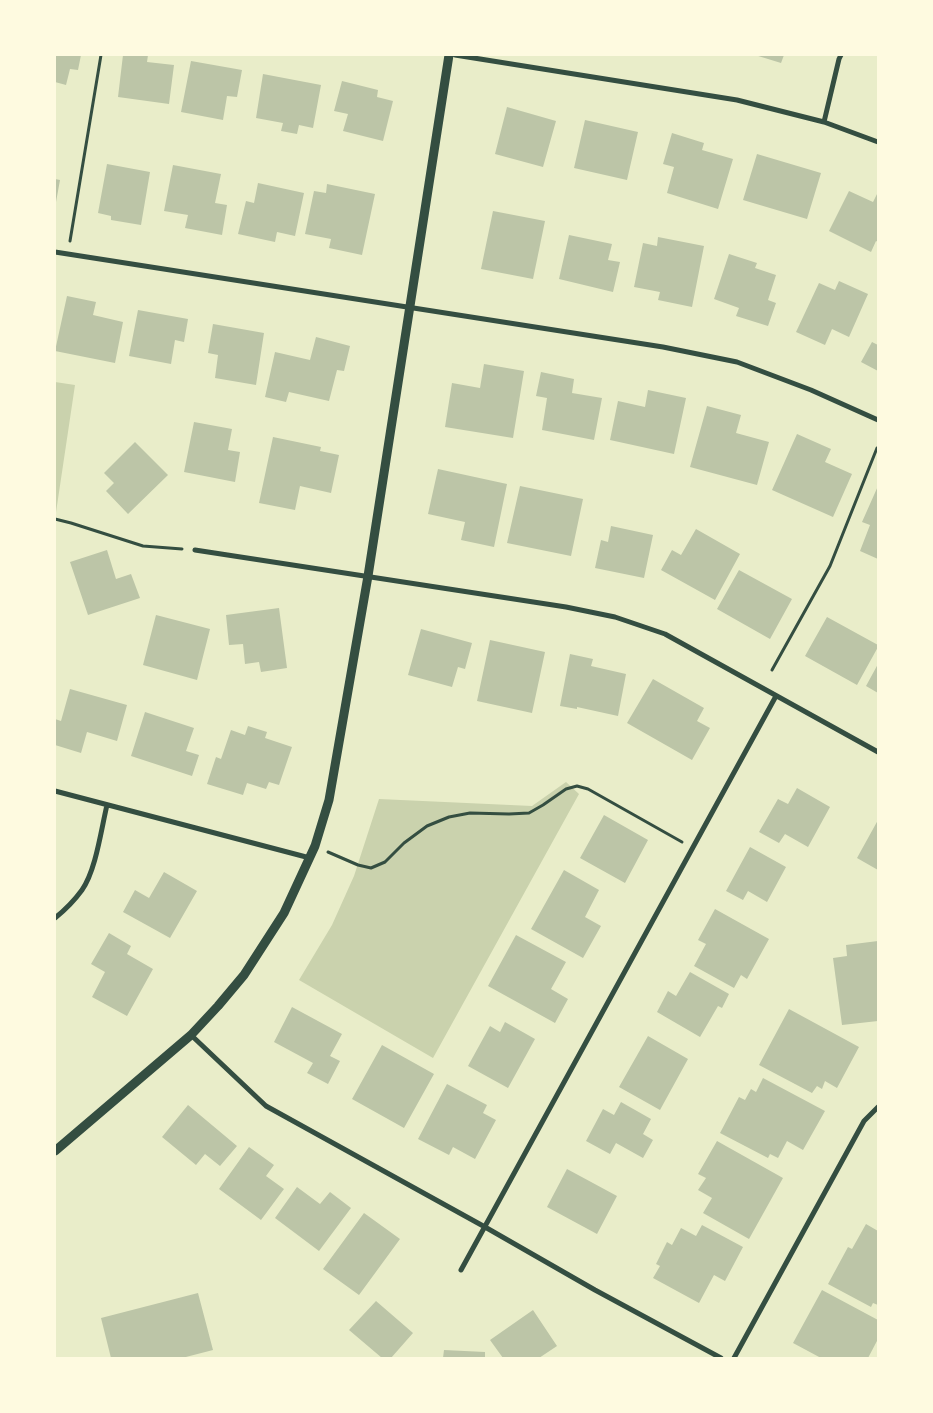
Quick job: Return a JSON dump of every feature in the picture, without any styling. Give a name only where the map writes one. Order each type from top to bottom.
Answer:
[{"type":"street","points":[[55,1151],[191,1035],[218,1006],[249,967],[284,913],[315,846],[329,800],[368,576],[449,55]]},
{"type":"street","points":[[455,55],[737,100],[824,122],[878,142]]},
{"type":"street","points":[[824,122],[841,55]]},
{"type":"street","points":[[55,252],[663,347],[737,362],[811,390],[878,420]]},
{"type":"street","points":[[196,550],[566,607],[615,617],[665,634],[878,752]]},
{"type":"street","points":[[461,1270],[776,696]]},
{"type":"street","points":[[55,791],[310,858]]},
{"type":"street","points":[[55,918],[69,906],[83,889],[92,870],[107,805]]},
{"type":"street","points":[[191,1035],[266,1106],[595,1290],[721,1358]]},
{"type":"street","points":[[734,1358],[864,1121],[878,1107]]},
{"type":"path","points":[[68,254],[101,55]]},
{"type":"path","points":[[772,670],[830,566],[877,448]]},
{"type":"path","points":[[55,520],[84,527],[143,546],[196,550]]},
{"type":"path","points":[[315,846],[358,865],[371,868],[385,862],[404,843],[427,826],[448,817],[470,813],[529,813],[566,789],[577,786],[588,789],[694,848]]},
{"type":"green space","points":[[55,382],[75,385],[55,519]]},
{"type":"green space","points":[[566,782],[579,794],[433,1058],[299,980],[332,925],[354,876],[379,799],[532,806]]},
{"type":"building","points":[[55,55],[81,55],[78,70],[70,69],[66,85],[55,82]]},
{"type":"building","points":[[123,55],[148,55],[147,62],[174,65],[169,104],[118,97]]},
{"type":"building","points":[[755,55],[784,55],[781,63]]},
{"type":"building","points":[[191,61],[242,70],[237,97],[227,96],[223,120],[181,112]]},
{"type":"building","points":[[263,74],[321,85],[313,128],[299,125],[297,134],[281,131],[283,123],[256,118]]},
{"type":"building","points":[[342,81],[378,90],[377,97],[393,101],[383,141],[343,131],[348,114],[334,111]]},
{"type":"building","points":[[507,107],[556,121],[543,167],[495,154]]},
{"type":"building","points":[[585,120],[638,132],[627,180],[574,168]]},
{"type":"building","points":[[672,133],[704,143],[702,150],[733,159],[718,209],[667,193],[674,167],[663,164]]},
{"type":"building","points":[[757,154],[821,173],[807,219],[743,200]]},
{"type":"building","points":[[107,164],[150,172],[141,225],[111,220],[111,216],[98,213]]},
{"type":"building","points":[[173,165],[221,174],[215,203],[227,205],[222,235],[185,228],[188,215],[164,211]]},
{"type":"building","points":[[55,179],[60,180],[56,202],[55,202]]},
{"type":"building","points":[[258,183],[304,193],[295,236],[277,232],[275,242],[238,234],[246,201],[254,203]]},
{"type":"building","points":[[327,184],[375,194],[362,255],[329,248],[331,239],[305,234],[314,191],[326,193]]},
{"type":"building","points":[[849,191],[873,202],[878,192],[878,242],[876,241],[871,252],[829,231]]},
{"type":"building","points":[[493,211],[545,221],[533,279],[481,269]]},
{"type":"building","points":[[569,235],[612,244],[608,260],[620,262],[613,292],[559,279]]},
{"type":"building","points":[[658,237],[704,246],[692,307],[658,300],[660,292],[634,287],[643,243],[657,246]]},
{"type":"building","points":[[729,254],[757,263],[755,268],[776,275],[768,300],[776,303],[768,326],[736,316],[739,308],[714,299]]},
{"type":"building","points":[[839,281],[868,294],[849,337],[832,329],[825,345],[796,332],[819,283],[835,290]]},
{"type":"building","points":[[67,296],[96,302],[93,315],[123,322],[115,363],[55,351]]},
{"type":"building","points":[[138,310],[188,319],[184,342],[175,340],[171,364],[129,356]]},
{"type":"building","points":[[213,324],[264,333],[256,385],[215,378],[218,355],[208,353]]},
{"type":"building","points":[[316,337],[350,346],[344,371],[337,370],[329,401],[289,392],[286,402],[265,397],[275,352],[310,360]]},
{"type":"building","points":[[872,342],[878,345],[878,371],[861,362]]},
{"type":"building","points":[[484,364],[524,371],[513,438],[445,427],[452,383],[480,388]]},
{"type":"building","points":[[541,372],[574,379],[572,393],[602,398],[594,440],[542,430],[547,398],[536,396]]},
{"type":"building","points":[[648,390],[686,398],[674,454],[610,440],[618,401],[645,407]]},
{"type":"building","points":[[707,406],[741,415],[736,433],[769,442],[757,485],[690,467]]},
{"type":"building","points":[[194,422],[232,429],[228,450],[240,452],[235,482],[184,472]]},
{"type":"building","points":[[797,434],[831,449],[825,462],[852,474],[833,517],[772,490]]},
{"type":"building","points":[[273,437],[321,447],[320,451],[339,455],[331,493],[300,486],[295,510],[259,503]]},
{"type":"building","points":[[135,442],[168,475],[128,514],[106,491],[114,483],[104,473]]},
{"type":"building","points":[[438,469],[507,484],[494,547],[461,540],[465,522],[428,514]]},
{"type":"building","points":[[520,486],[583,499],[571,556],[507,543]]},
{"type":"building","points":[[878,486],[878,559],[860,551],[870,525],[862,522]]},
{"type":"building","points":[[611,526],[653,535],[644,578],[595,568],[601,540],[608,542]]},
{"type":"building","points":[[696,529],[740,554],[715,600],[661,570],[672,550],[681,555]]},
{"type":"building","points":[[107,550],[116,579],[131,574],[140,598],[88,615],[70,562]]},
{"type":"building","points":[[739,570],[792,599],[770,639],[717,609]]},
{"type":"building","points":[[279,608],[287,668],[261,672],[259,662],[245,664],[243,644],[229,645],[226,615]]},
{"type":"building","points":[[156,615],[210,629],[197,680],[143,665]]},
{"type":"building","points":[[827,617],[878,645],[857,685],[805,656]]},
{"type":"building","points":[[421,629],[472,643],[465,669],[458,667],[452,687],[408,675]]},
{"type":"building","points":[[490,640],[545,652],[532,713],[477,701]]},
{"type":"building","points":[[570,654],[593,659],[591,666],[626,674],[618,716],[577,707],[577,709],[560,706]]},
{"type":"building","points":[[878,664],[878,693],[866,686]]},
{"type":"building","points":[[653,679],[704,708],[697,721],[710,728],[692,760],[627,723]]},
{"type":"building","points":[[70,689],[127,705],[117,741],[87,732],[81,753],[55,745],[55,719],[61,721]]},
{"type":"building","points":[[145,712],[194,728],[186,751],[199,755],[192,776],[131,756]]},
{"type":"building","points":[[248,726],[267,732],[265,738],[292,747],[279,785],[269,782],[266,789],[247,783],[243,795],[207,784],[216,757],[221,759],[231,730],[245,735]]},
{"type":"building","points":[[797,788],[830,807],[808,847],[785,834],[779,843],[759,832],[778,799],[788,804]]},
{"type":"building","points":[[604,815],[648,840],[625,883],[580,858]]},
{"type":"building","points":[[878,820],[878,870],[857,858]]},
{"type":"building","points":[[750,847],[786,867],[767,902],[748,891],[743,900],[726,891]]},
{"type":"building","points":[[564,870],[599,890],[585,917],[601,926],[583,958],[531,929]]},
{"type":"building","points":[[164,872],[197,891],[170,938],[123,912],[135,890],[149,898]]},
{"type":"building","points":[[715,909],[769,939],[747,979],[741,975],[734,988],[694,966],[706,944],[698,940]]},
{"type":"building","points":[[109,933],[131,946],[127,954],[153,969],[127,1016],[92,997],[105,972],[91,964]]},
{"type":"building","points":[[516,935],[566,962],[551,989],[568,999],[555,1023],[488,986]]},
{"type":"building","points":[[878,941],[878,1021],[842,1025],[833,958],[847,956],[846,945]]},
{"type":"building","points":[[690,972],[729,994],[722,1008],[718,1006],[700,1037],[657,1012],[668,991],[676,996]]},
{"type":"building","points":[[292,1007],[342,1034],[330,1056],[340,1061],[328,1084],[307,1073],[313,1063],[274,1042]]},
{"type":"building","points":[[789,1009],[859,1047],[837,1088],[825,1081],[822,1089],[817,1086],[812,1093],[759,1065]]},
{"type":"building","points":[[505,1022],[535,1039],[508,1088],[468,1066],[490,1026],[500,1032]]},
{"type":"building","points":[[648,1036],[688,1059],[660,1110],[619,1087]]},
{"type":"building","points":[[382,1045],[434,1074],[404,1128],[352,1099]]},
{"type":"building","points":[[763,1078],[825,1111],[803,1150],[787,1141],[778,1158],[770,1154],[768,1158],[720,1133],[739,1097],[745,1100],[751,1089],[756,1092]]},
{"type":"building","points":[[447,1084],[487,1105],[483,1113],[496,1120],[475,1159],[453,1147],[449,1155],[418,1139]]},
{"type":"building","points":[[621,1102],[651,1119],[643,1134],[653,1140],[643,1158],[616,1143],[610,1154],[586,1141],[603,1109],[614,1115]]},
{"type":"building","points":[[188,1105],[237,1146],[220,1166],[205,1154],[196,1165],[162,1137]]},
{"type":"building","points":[[717,1141],[783,1178],[749,1239],[703,1213],[712,1198],[698,1190],[706,1178],[698,1174]]},
{"type":"building","points":[[249,1147],[274,1165],[266,1176],[284,1189],[261,1220],[219,1189]]},
{"type":"building","points":[[567,1169],[617,1196],[597,1234],[547,1207]]},
{"type":"building","points":[[297,1187],[320,1204],[330,1192],[351,1208],[319,1251],[275,1218]]},
{"type":"building","points":[[364,1213],[400,1239],[359,1295],[323,1269]]},
{"type":"building","points":[[866,1224],[878,1231],[878,1305],[873,1303],[871,1307],[828,1284],[848,1247],[852,1249]]},
{"type":"building","points":[[702,1225],[743,1247],[725,1281],[714,1275],[699,1303],[653,1278],[660,1266],[656,1264],[667,1242],[672,1245],[681,1228],[696,1236]]},
{"type":"building","points":[[822,1290],[878,1320],[878,1339],[868,1358],[821,1358],[793,1343]]},
{"type":"building","points":[[198,1293],[213,1350],[182,1358],[111,1358],[101,1318]]},
{"type":"building","points":[[376,1301],[413,1333],[391,1358],[382,1358],[349,1330]]},
{"type":"building","points":[[533,1310],[557,1346],[539,1358],[503,1358],[490,1340]]},
{"type":"building","points":[[444,1350],[485,1352],[485,1358],[443,1358]]}]
